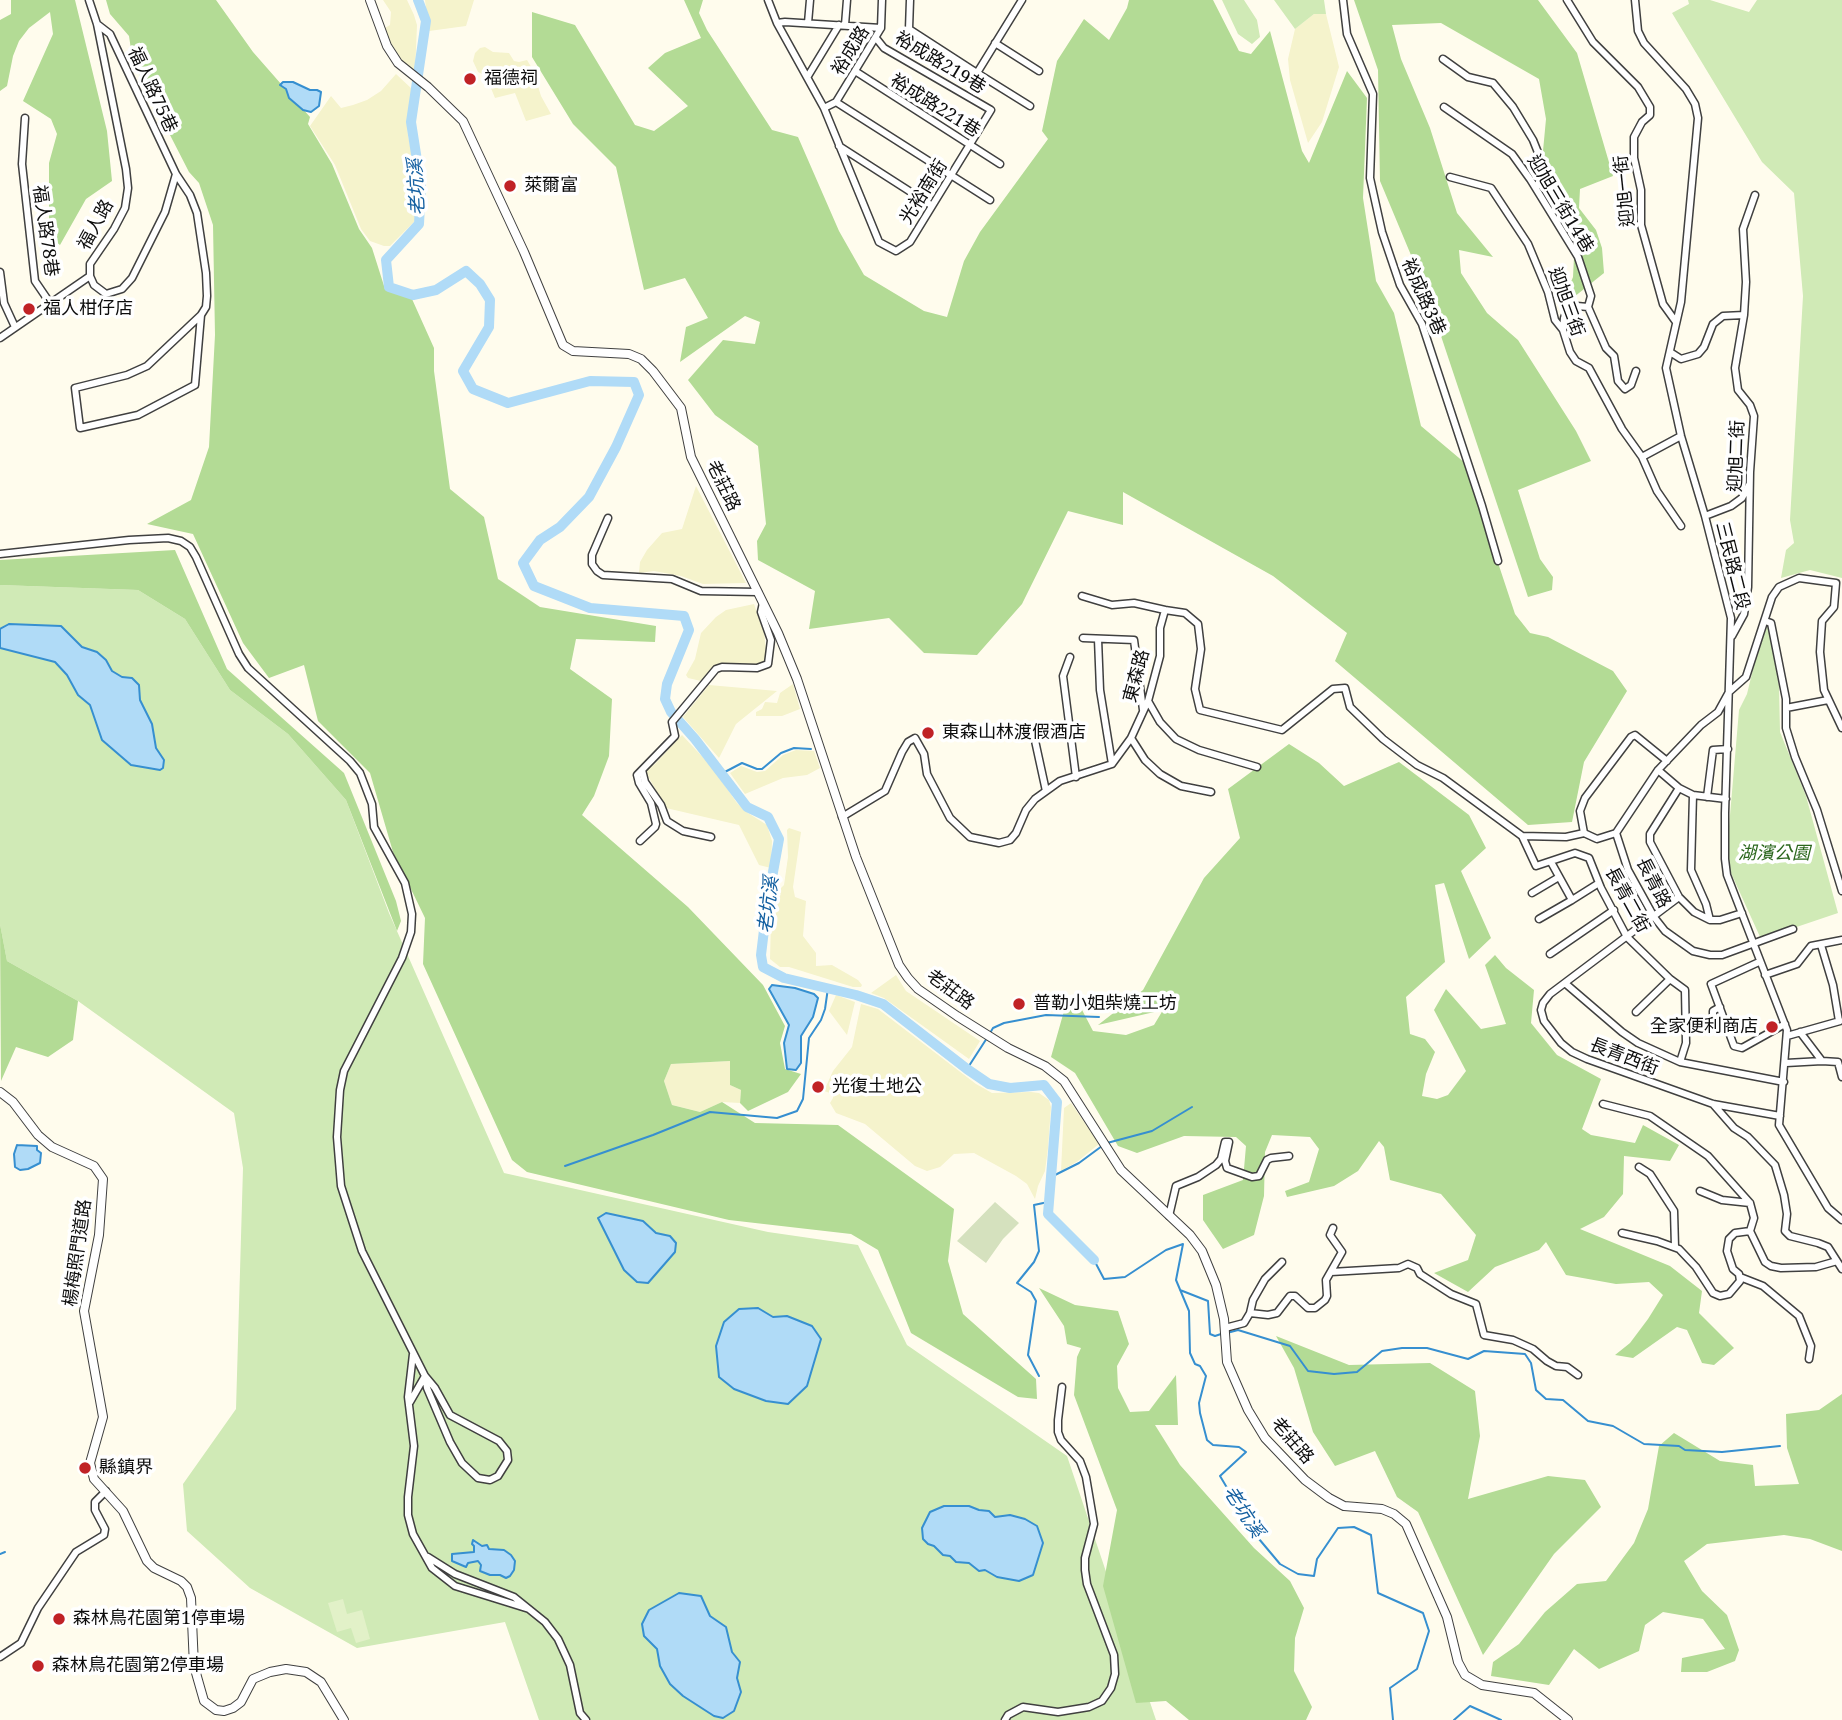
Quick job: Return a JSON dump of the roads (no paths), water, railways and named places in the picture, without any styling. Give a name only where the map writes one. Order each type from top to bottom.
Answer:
[{"type":"street","name":"福人路","points":[[0,338],[90,276],[90,264],[125,208],[128,188],[97,24],[89,0]]},
{"type":"street","name":"老莊路","points":[[370,0],[387,46],[398,63],[463,121],[524,252],[563,345],[573,351],[629,354],[641,359],[681,408],[691,457],[797,678],[842,817],[899,965],[918,989],[988,1036],[1045,1066],[1064,1080],[1127,1177],[1189,1235],[1202,1251],[1216,1285],[1225,1332],[1227,1362],[1248,1410],[1265,1438],[1305,1480],[1329,1498],[1343,1506],[1382,1509],[1394,1514],[1406,1524],[1447,1617],[1458,1662],[1465,1675],[1482,1685],[1534,1693],[1568,1720]]},
{"type":"street","points":[[808,23],[810,0]]},
{"type":"street","points":[[808,76],[842,25],[847,0]]},
{"type":"street","name":"裕成路","points":[[824,108],[836,102],[881,29],[882,0]]},
{"type":"street","points":[[910,0],[909,29],[1030,106]]},
{"type":"street","points":[[977,73],[1021,0]]},
{"type":"street","name":"裕成路3巷","points":[[1343,0],[1347,34],[1373,94],[1370,178],[1382,232],[1400,285],[1423,324],[1497,561]]},
{"type":"street","name":"迎旭一街","points":[[1567,0],[1593,42],[1638,87],[1650,107],[1650,115],[1642,122],[1634,137],[1634,158],[1641,190],[1641,225],[1663,304],[1676,322]]},
{"type":"street","name":"三民路二段","points":[[1635,0],[1638,31],[1644,43],[1686,89],[1695,104],[1698,118],[1681,302],[1666,368],[1681,436],[1731,618],[1726,867],[1759,962],[1785,1024],[1786,1063],[1780,1125],[1828,1208],[1842,1220]]},
{"type":"street","name":"光裕南街","points":[[769,2],[777,23],[824,108],[879,242],[896,251],[910,242],[991,110]]},
{"type":"street","points":[[777,23],[881,29]]},
{"type":"street","name":"福人路75巷","points":[[97,24],[110,34],[197,213],[206,273],[206,307],[161,355],[147,366],[127,376],[75,388],[80,428],[138,415],[195,385],[201,314]]},
{"type":"street","name":"裕成路219巷","points":[[876,38],[884,48],[991,110]]},
{"type":"street","points":[[995,43],[1040,71]]},
{"type":"street","points":[[1443,59],[1468,77],[1493,83],[1513,107],[1533,140],[1541,160],[1543,174],[1536,188]]},
{"type":"street","name":"裕成路221巷","points":[[855,71],[1000,164]]},
{"type":"street","points":[[836,102],[990,200]]},
{"type":"street","name":"迎旭三街14巷","points":[[1444,107],[1512,154],[1578,257],[1591,296],[1588,307],[1606,348],[1614,356],[1618,381],[1625,390],[1631,385],[1636,371]]},
{"type":"street","name":"福人路78巷","points":[[25,118],[22,164],[35,281],[50,303]]},
{"type":"street","points":[[838,145],[931,205]]},
{"type":"street","points":[[90,276],[94,285],[106,294],[122,289],[132,278],[164,212],[176,174]]},
{"type":"street","name":"迎旭三街","points":[[1451,177],[1491,187],[1528,244],[1548,292],[1555,320],[1563,331],[1570,352],[1576,361],[1589,368],[1622,429],[1642,457],[1657,491],[1681,526]]},
{"type":"street","name":"迎旭二街","points":[[1731,638],[1744,614],[1748,587],[1754,416],[1750,405],[1738,390],[1735,368],[1744,315],[1746,282],[1743,229],[1755,195]]},
{"type":"street","points":[[0,272],[4,303],[15,327]]},
{"type":"street","points":[[1563,331],[1567,310],[1577,306],[1588,307]]},
{"type":"street","points":[[1670,352],[1681,359],[1698,355],[1713,324],[1723,316],[1744,315]]},
{"type":"street","points":[[1642,457],[1681,436]]},
{"type":"street","points":[[1705,516],[1731,506],[1742,498],[1750,484]]},
{"type":"street","points":[[608,519],[592,555],[592,564],[603,575],[672,579],[701,591],[758,592]]},
{"type":"street","points":[[0,554],[129,540],[168,538],[181,541],[190,547],[196,556],[239,654],[248,668],[351,761],[360,774],[372,804],[374,827],[405,883],[412,914],[411,932],[402,958],[344,1071],[337,1137],[338,1171],[362,1251],[425,1377],[435,1388],[450,1415],[490,1435],[507,1451],[508,1460],[498,1476],[491,1480],[478,1478],[462,1463],[450,1442],[425,1377]]},
{"type":"street","points":[[1522,836],[1566,837],[1584,833],[1597,839],[1616,833],[1658,770],[1701,725],[1718,712],[1729,692],[1746,677],[1772,597],[1779,587],[1799,578],[1836,583],[1834,607],[1822,621],[1821,673],[1828,700],[1842,728]]},
{"type":"street","points":[[1082,596],[1112,605],[1134,603],[1185,613],[1198,624],[1201,649],[1195,689],[1200,710],[1282,730],[1334,689],[1345,688],[1350,707],[1373,730],[1417,765],[1443,778],[1522,836],[1536,866],[1551,862],[1572,900]]},
{"type":"street","points":[[640,841],[656,824],[652,803],[637,778],[675,736],[672,722],[716,669],[757,668],[768,664],[771,640],[761,612],[763,603]]},
{"type":"street","name":"東森路","points":[[1112,764],[1131,738],[1148,701],[1160,656],[1160,628],[1165,610]]},
{"type":"street","points":[[1765,621],[1771,623],[1786,708],[1786,728],[1795,757],[1818,810],[1842,891]]},
{"type":"street","points":[[1083,638],[1134,640],[1143,712]]},
{"type":"street","points":[[842,817],[885,792],[902,752],[908,742],[915,738],[924,754],[927,774],[950,818],[970,837],[999,843],[1010,840],[1017,833],[1026,810],[1045,791],[1060,781],[1112,764],[1100,690],[1098,639]]},
{"type":"street","points":[[1070,657],[1063,676],[1076,776]]},
{"type":"street","points":[[1786,708],[1828,700]]},
{"type":"street","points":[[1148,701],[1160,722],[1176,739],[1199,750],[1257,767]]},
{"type":"street","points":[[1584,833],[1580,811],[1585,798],[1631,737],[1635,735],[1667,761]]},
{"type":"street","points":[[1034,736],[1045,791]]},
{"type":"street","points":[[1131,738],[1145,760],[1160,774],[1181,786],[1211,792]]},
{"type":"street","points":[[1707,797],[1713,750],[1728,749]]},
{"type":"street","points":[[642,770],[645,782],[661,805],[667,821],[684,831],[711,837]]},
{"type":"street","points":[[1658,770],[1679,788],[1693,795],[1726,799]]},
{"type":"street","points":[[1679,788],[1650,834],[1650,842],[1679,897],[1694,912],[1720,920],[1742,913]]},
{"type":"street","points":[[1693,795],[1691,870],[1710,919]]},
{"type":"street","name":"長青路","points":[[1616,833],[1628,870],[1654,917],[1665,931],[1693,951],[1722,955],[1793,929]]},
{"type":"street","name":"長青二街","points":[[1551,862],[1576,853],[1589,858],[1627,937],[1685,990],[1686,1043],[1680,1062]]},
{"type":"street","points":[[1532,892],[1559,877]]},
{"type":"street","points":[[1539,919],[1599,883]]},
{"type":"street","name":"長青西街","points":[[1679,897],[1550,994],[1543,1003],[1544,1021],[1572,1052],[1713,1104],[1780,1116]]},
{"type":"street","points":[[1550,954],[1614,910]]},
{"type":"street","points":[[1765,975],[1797,964],[1811,946],[1842,940]]},
{"type":"street","points":[[1787,1036],[1841,1021],[1821,945]]},
{"type":"street","points":[[1759,962],[1711,984],[1720,1007],[1713,1011],[1713,1018],[1718,1024],[1724,1019],[1734,1046],[1742,1048],[1785,1024]]},
{"type":"street","points":[[1636,1012],[1670,979]]},
{"type":"street","points":[[1566,984],[1638,1043],[1680,1062],[1784,1082]]},
{"type":"street","points":[[1800,1032],[1822,1061]]},
{"type":"street","points":[[1786,1063],[1838,1062],[1842,1077]]},
{"type":"street","name":"楊梅照門道路","points":[[0,1092],[13,1102],[38,1135],[52,1147],[94,1166],[103,1179],[99,1235],[84,1311],[103,1416],[90,1463],[94,1479],[132,1526],[147,1560],[154,1568],[181,1581],[187,1587],[191,1598],[194,1666],[201,1692],[210,1707],[224,1711],[241,1702],[253,1679],[286,1669],[306,1672],[321,1682],[344,1720]]},
{"type":"street","points":[[1604,1104],[1644,1114],[1666,1126],[1717,1163],[1749,1203],[1754,1217],[1751,1231],[1765,1262],[1781,1268],[1816,1267],[1837,1261]]},
{"type":"street","points":[[1713,1104],[1734,1128],[1748,1137],[1774,1164],[1784,1195],[1787,1214],[1785,1231],[1790,1236],[1828,1247],[1842,1269]]},
{"type":"street","points":[[1168,1216],[1176,1186],[1198,1177],[1216,1165],[1221,1159],[1225,1142],[1228,1142],[1225,1161],[1227,1168],[1252,1177],[1259,1176],[1267,1160],[1289,1156]]},
{"type":"street","points":[[1639,1167],[1650,1174],[1674,1211],[1675,1247]]},
{"type":"street","points":[[1700,1191],[1722,1200],[1749,1203]]},
{"type":"street","points":[[1250,1313],[1277,1313],[1290,1296],[1295,1296],[1308,1308],[1315,1308],[1327,1296],[1326,1280],[1342,1252],[1330,1235],[1333,1227]]},
{"type":"street","points":[[1751,1231],[1735,1233],[1729,1239],[1727,1251],[1733,1269],[1740,1277],[1762,1286],[1799,1316],[1811,1346],[1809,1359]]},
{"type":"street","points":[[1622,1233],[1675,1247],[1696,1266],[1713,1293],[1720,1296],[1729,1294],[1736,1288],[1740,1277]]},
{"type":"street","points":[[1225,1332],[1244,1323],[1265,1279],[1282,1262]]},
{"type":"street","points":[[1331,1272],[1399,1268],[1408,1264],[1418,1268],[1420,1274],[1438,1286],[1476,1304],[1484,1335],[1513,1340],[1534,1349],[1556,1366],[1567,1367],[1578,1375]]},
{"type":"street","points":[[413,1353],[409,1403],[414,1446],[408,1516],[413,1534],[431,1560],[455,1574],[514,1597],[545,1622],[558,1639],[570,1665],[580,1713],[586,1720]]},
{"type":"street","points":[[409,1403],[425,1377]]},
{"type":"street","points":[[1005,1720],[1008,1715],[1023,1707],[1058,1712],[1089,1707],[1102,1701],[1111,1688],[1115,1674],[1114,1655],[1087,1584],[1085,1558],[1094,1524],[1086,1476],[1080,1461],[1058,1432],[1062,1387]]},
{"type":"street","points":[[0,1657],[21,1643],[38,1608],[76,1552],[104,1535],[105,1529],[95,1510],[95,1502],[106,1491]]},
{"type":"water","points":[[283,82],[293,82],[321,92],[319,106],[311,112],[303,110],[289,98],[286,89],[280,85]]},
{"type":"water","points":[[9,624],[61,626],[82,647],[97,652],[106,660],[112,671],[122,677],[132,678],[139,685],[140,700],[152,724],[156,748],[164,760],[163,768],[160,770],[131,765],[102,740],[90,705],[78,695],[67,675],[55,662],[0,648],[0,629]]},
{"type":"water","points":[[772,985],[795,988],[818,998],[813,1017],[801,1036],[801,1063],[796,1070],[787,1069],[784,1043],[789,1025],[769,989]]},
{"type":"water","points":[[17,1145],[37,1146],[41,1153],[40,1163],[28,1169],[20,1170],[15,1167],[14,1154]]},
{"type":"water","points":[[606,1213],[643,1221],[656,1233],[670,1236],[676,1243],[675,1252],[648,1283],[637,1282],[624,1270],[598,1218]]},
{"type":"water","points":[[758,1308],[773,1317],[787,1316],[812,1326],[821,1339],[807,1386],[788,1404],[766,1401],[734,1389],[719,1377],[716,1346],[724,1322],[739,1309]]},
{"type":"water","points":[[944,1506],[969,1506],[989,1511],[995,1517],[1010,1515],[1025,1519],[1037,1526],[1043,1543],[1033,1575],[1019,1581],[997,1577],[985,1570],[979,1571],[969,1563],[956,1562],[928,1544],[923,1539],[922,1528],[930,1512]]},
{"type":"water","points":[[473,1540],[482,1546],[487,1545],[489,1549],[504,1550],[511,1555],[515,1561],[510,1576],[506,1578],[480,1571],[481,1565],[478,1561],[468,1563],[466,1567],[452,1561],[452,1554],[474,1552]]},
{"type":"water","points":[[679,1593],[701,1596],[710,1616],[726,1627],[732,1652],[740,1662],[737,1678],[741,1692],[734,1711],[723,1718],[714,1716],[670,1684],[660,1666],[657,1649],[644,1636],[642,1624],[649,1610]]},
{"type":"waterway","name":"老坑溪","points":[[418,0],[426,21],[411,122],[421,186],[419,224],[386,260],[389,287],[413,295],[436,290],[466,271],[480,284],[490,300],[489,327],[463,371],[473,389],[508,403],[590,381],[634,382],[639,395],[616,447],[589,497],[560,527],[540,540],[523,563],[534,586],[590,608],[684,616],[689,630],[667,684],[665,699],[671,712],[747,807],[768,817],[779,839],[767,905],[761,955],[763,967],[784,978],[883,1004],[989,1084],[1010,1088],[1044,1085],[1057,1102],[1048,1214],[1094,1260]]},
{"type":"waterway","points":[[721,774],[742,763],[762,769],[781,753],[794,748],[811,749]]},
{"type":"waterway","points":[[565,1166],[710,1112],[777,1118],[797,1111],[803,1099],[809,1038],[821,1020],[828,988]]},
{"type":"waterway","points":[[990,1033],[993,1028],[1004,1023],[1046,1015],[1099,1017]]},
{"type":"waterway","points":[[967,1069],[987,1038]]},
{"type":"waterway","points":[[1107,1143],[1152,1131],[1192,1107]]},
{"type":"waterway","points":[[1049,1178],[1079,1163],[1102,1146]]},
{"type":"waterway","points":[[1039,1376],[1028,1355],[1036,1301],[1031,1292],[1017,1283],[1034,1262],[1039,1251],[1034,1205],[1048,1202]]},
{"type":"waterway","name":"老坑溪","points":[[1094,1260],[1104,1279],[1125,1277],[1166,1250],[1183,1244],[1176,1280],[1189,1311],[1190,1353],[1195,1364],[1200,1366],[1206,1376],[1199,1403],[1200,1413],[1207,1440],[1213,1445],[1239,1447],[1246,1452],[1220,1476],[1254,1533],[1280,1564],[1298,1574],[1314,1576],[1317,1559],[1338,1528],[1354,1527],[1371,1535],[1378,1593],[1423,1613],[1429,1631],[1417,1669],[1390,1688],[1393,1720]]},
{"type":"waterway","points":[[1180,1290],[1208,1301],[1210,1334],[1221,1334]]},
{"type":"waterway","points":[[1227,1333],[1238,1330],[1290,1346],[1308,1371],[1334,1374],[1357,1372],[1382,1351],[1402,1348],[1427,1348],[1468,1359],[1484,1351],[1525,1354],[1531,1363],[1536,1390],[1546,1399],[1563,1400],[1588,1421],[1613,1426],[1644,1444],[1722,1452],[1780,1446]]},
{"type":"waterway","points":[[0,1554],[5,1552]]},
{"type":"waterway","name":"老坑溪","points":[[1454,1720],[1470,1706],[1501,1720]]},
{"type":"place","name":"福德祠","points":[[470,79]]},
{"type":"place","name":"萊爾富","points":[[510,186]]},
{"type":"place","name":"福人柑仔店","points":[[29,309]]},
{"type":"place","name":"東森山林渡假酒店","points":[[928,733]]},
{"type":"place","name":"普勒小姐柴燒工坊","points":[[1019,1004]]},
{"type":"place","name":"全家便利商店","points":[[1772,1027]]},
{"type":"place","name":"光復土地公","points":[[818,1087]]},
{"type":"place","name":"縣鎮界","points":[[85,1468]]},
{"type":"place","name":"森林鳥花園第1停車場","points":[[59,1619]]},
{"type":"place","name":"森林鳥花園第2停車場","points":[[38,1666]]},
{"type":"park label","name":"湖濱公園","points":[[1774,854]]}]
